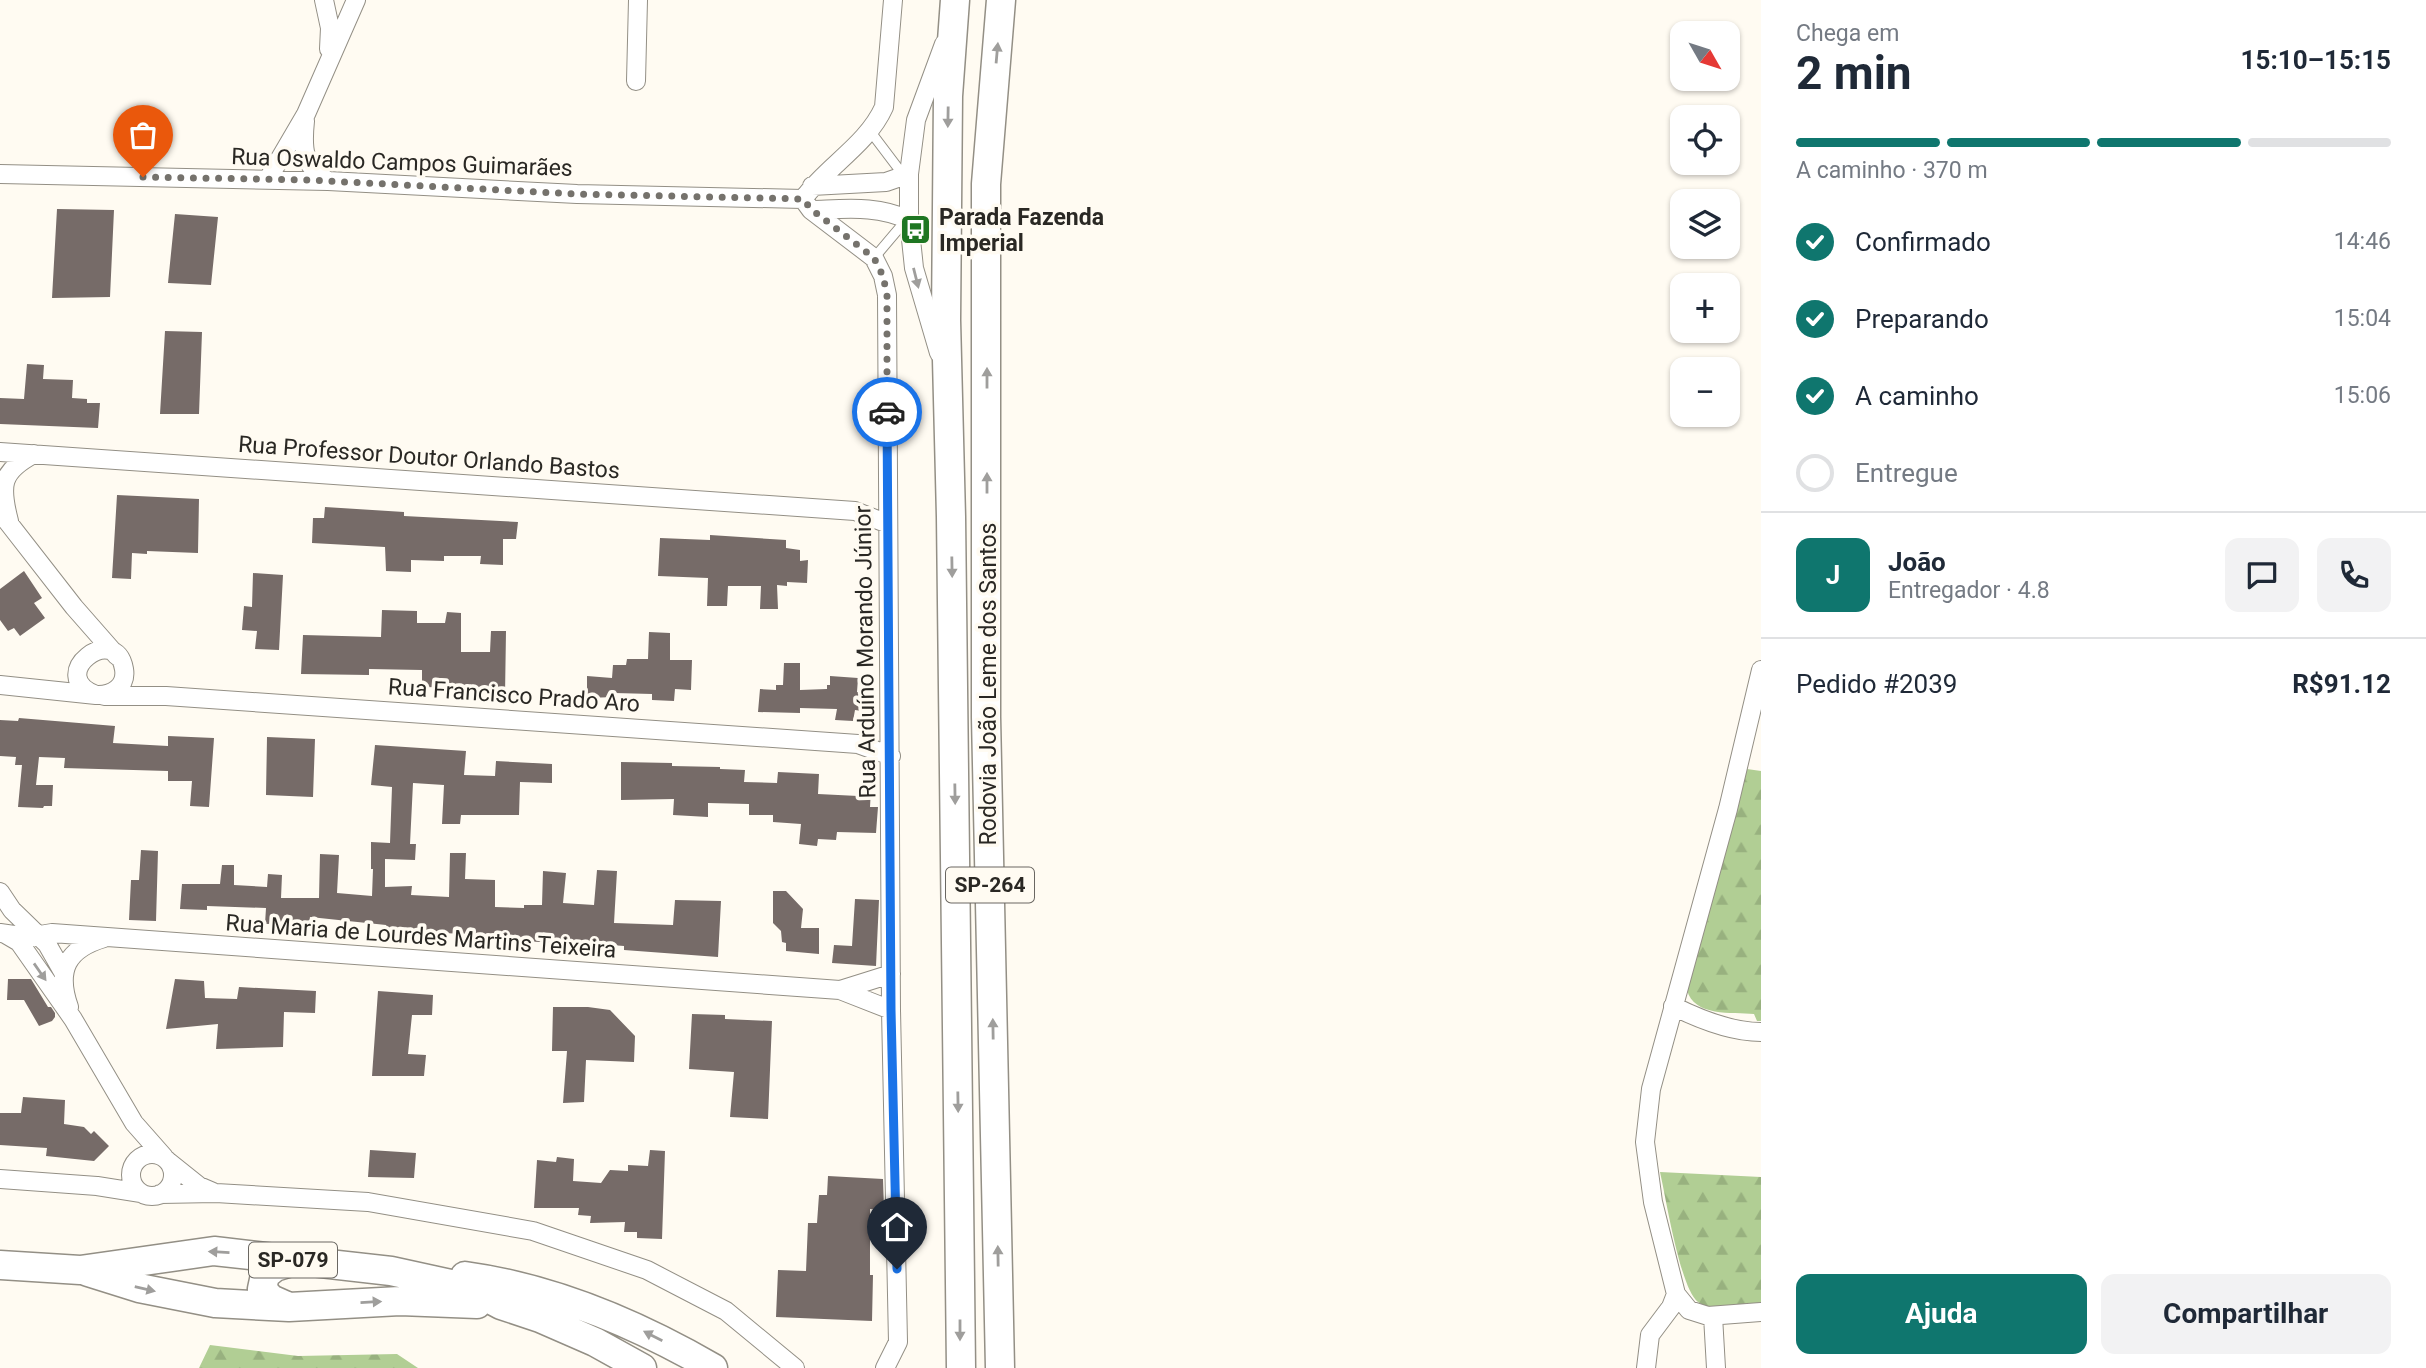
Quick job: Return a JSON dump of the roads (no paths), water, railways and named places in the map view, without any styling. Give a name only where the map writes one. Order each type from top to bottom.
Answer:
[{"type":"main road","name":"Rodovia João Leme dos Santos","points":[[1000,1368],[986,717],[986,184],[1001,0]]},
{"type":"main road","name":"Rodovia João Leme dos Santos","points":[[954,11],[948,96],[946,320],[951,517],[961,1368]]},
{"type":"main road","name":"SP-079","points":[[0,1265],[80,1270],[214,1251],[391,1271],[468,1288],[501,1305],[540,1318],[595,1342],[642,1368]]},
{"type":"main road","points":[[289,1307],[271,1298],[262,1289],[265,1275],[275,1267],[298,1260]]},
{"type":"main road","name":"SP-079","points":[[80,1270],[139,1288],[215,1303],[289,1307],[400,1301],[501,1305]]},
{"type":"main road","points":[[391,1271],[430,1271],[482,1278],[571,1302],[643,1331],[713,1368]]},
{"type":"street","points":[[326,66],[330,28],[327,0],[340,3],[350,0]]},
{"type":"street","points":[[268,179],[306,114],[356,0]]},
{"type":"street","points":[[636,81],[638,0]]},
{"type":"street","points":[[874,258],[809,198],[870,131],[884,107],[892,0]]},
{"type":"street","points":[[947,380],[914,268],[906,175],[916,120],[954,11]]},
{"type":"street","points":[[306,114],[303,142],[307,161],[315,173],[328,181]]},
{"type":"street","name":"Rua Oswaldo Campos Guimarães","points":[[0,174],[268,179],[577,194],[809,198],[889,211],[908,220]]},
{"type":"street","name":"Rua Oswaldo Campos Guimarães","points":[[809,198],[886,182],[906,175]]},
{"type":"street","name":"Rua Arduíno Morando Júnior","points":[[874,258],[883,276],[887,295],[891,1010],[898,1342],[885,1368]]},
{"type":"street","name":"Rua Professor Doutor Orlando Bastos","points":[[0,452],[855,511],[888,524]]},
{"type":"street","points":[[34,454],[22,460],[6,476],[0,488],[5,518],[74,607],[86,635],[87,648],[82,661],[78,673],[83,687],[100,696],[118,689],[122,682],[120,662],[104,650],[90,653],[82,661]]},
{"type":"street","name":"Rua Professor Doutor Orlando Bastos","points":[[855,511],[888,499]]},
{"type":"street","name":"Rua Francisco Prado Aro","points":[[74,607],[142,688],[166,696]]},
{"type":"street","name":"Rua Francisco Prado Aro","points":[[38,689],[67,680],[82,661]]},
{"type":"street","points":[[1761,670],[1728,809],[1651,1089],[1645,1142],[1653,1202],[1675,1294],[1689,1310],[1713,1316],[1761,1312]]},
{"type":"street","name":"Rua Francisco Prado Aro","points":[[0,685],[100,696],[166,696],[858,744],[891,756]]},
{"type":"street","name":"Rua Francisco Prado Aro","points":[[858,744],[890,734]]},
{"type":"street","points":[[0,892],[6,907],[16,919],[9,931],[0,933]]},
{"type":"street","points":[[6,907],[47,944],[63,972]]},
{"type":"street","points":[[0,933],[19,942],[73,1019],[134,1123],[139,1136],[138,1156],[131,1177],[132,1183],[141,1193]]},
{"type":"street","name":"Rua Maria de Lourdes Martins Teixeira","points":[[0,933],[28,937],[52,933],[839,990],[891,1010]]},
{"type":"street","points":[[73,1019],[63,985],[63,972],[69,960],[80,949],[107,937]]},
{"type":"street","name":"Rua Maria de Lourdes Martins Teixeira","points":[[839,990],[891,974]]},
{"type":"street","points":[[1673,1006],[1689,1014],[1746,1032],[1761,1032]]},
{"type":"street","points":[[134,1123],[166,1160],[199,1186],[216,1193]]},
{"type":"street","points":[[97,1186],[123,1177],[138,1158],[151,1154],[166,1160],[173,1174],[170,1186],[160,1194]]},
{"type":"street","points":[[0,1179],[97,1186],[154,1196],[216,1193],[368,1202],[533,1231],[647,1270],[726,1311],[795,1368]]},
{"type":"street","points":[[1646,1368],[1650,1335],[1671,1307],[1675,1294]]},
{"type":"street","points":[[1713,1316],[1716,1368]]},
{"type":"lane","points":[[870,131],[906,175]]},
{"type":"lane","points":[[874,258],[908,220]]},
{"type":"place","name":"Parada Fazenda Imperial","points":[[916,230]]}]
